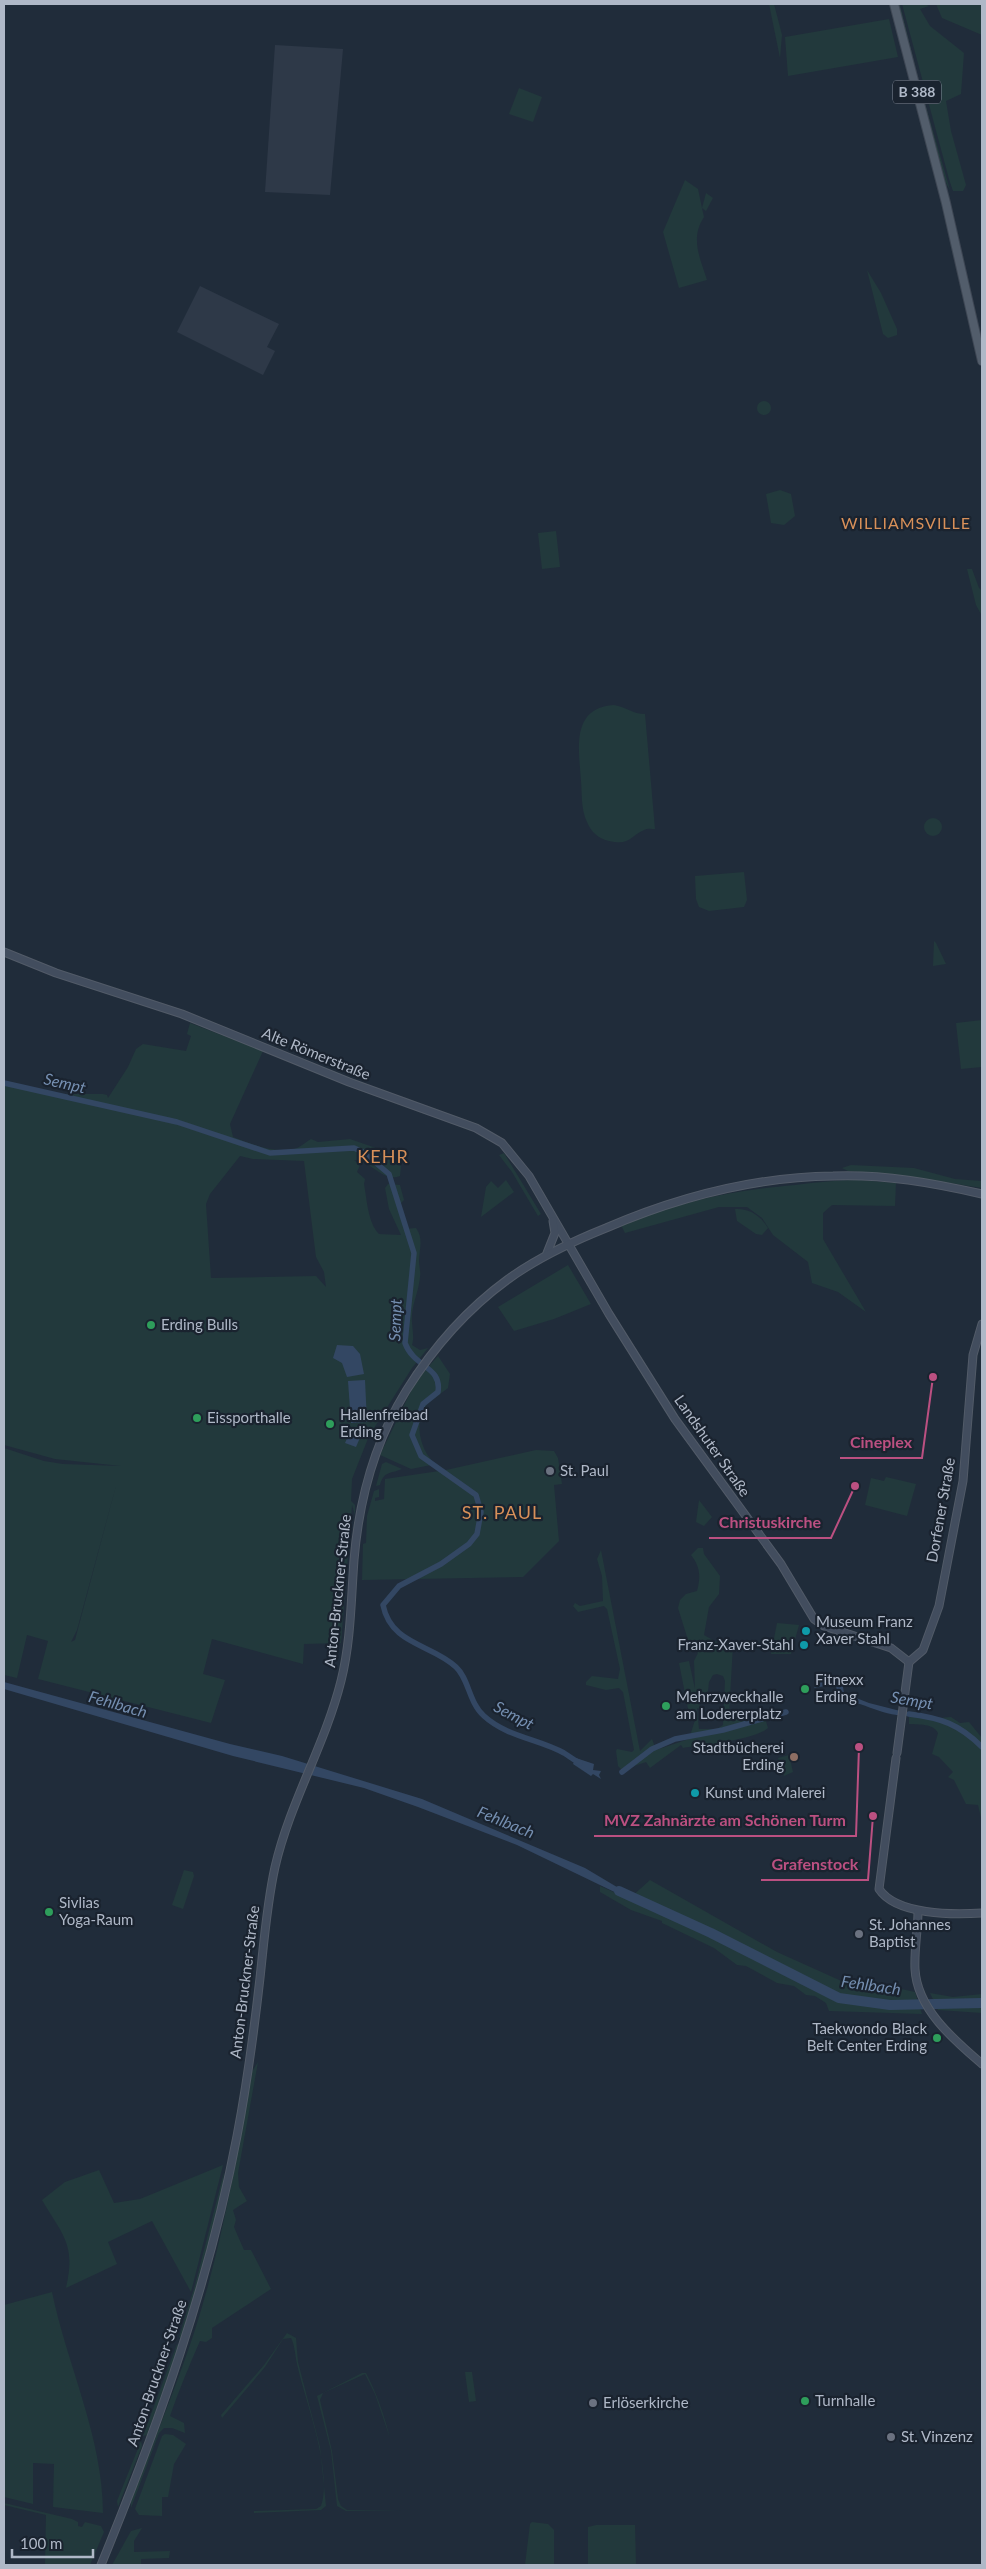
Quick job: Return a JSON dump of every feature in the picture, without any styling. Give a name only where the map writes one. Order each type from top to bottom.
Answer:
[{"type":"main road","name":"B 388","points":[[894,4],[946,203],[982,361]]},
{"type":"main road","name":"Alte Römerstraße","points":[[4,952],[56,973],[182,1014],[355,1084],[476,1128],[499,1141],[519,1161],[569,1244]]},
{"type":"main road","name":"Anton-Bruckner-Straße","points":[[101,2565],[168,2388],[208,2264],[242,2109],[274,1874],[282,1840],[336,1699],[346,1656],[357,1536],[368,1476],[385,1429],[418,1372],[448,1333],[476,1305],[509,1279],[546,1255],[648,1210],[703,1194],[750,1184],[837,1175],[900,1179],[982,1194]]},
{"type":"main road","points":[[546,1255],[551,1247],[555,1233],[553,1218]]},
{"type":"main road","name":"Landshuter Straße","points":[[569,1244],[609,1314],[675,1419],[781,1564],[814,1620],[824,1626],[891,1648],[909,1662]]},
{"type":"main road","name":"Dorfener Straße","points":[[909,1662],[923,1650],[939,1606],[963,1481],[973,1355],[982,1324]]},
{"type":"main road","points":[[909,1662],[880,1889],[887,1900],[918,1911],[952,1914],[982,1913]]},
{"type":"main road","points":[[918,1911],[915,1970],[924,1998],[935,2017],[953,2038],[982,2064]]},
{"type":"shaded area","points":[[275,45],[343,49],[330,195],[265,192]]},
{"type":"shaded area","points":[[200,286],[279,324],[267,347],[275,351],[263,375],[177,332]]},
{"type":"green space","points":[[769,4],[774,4],[782,35],[780,58]]},
{"type":"green space","points":[[897,4],[900,4],[919,82],[950,190],[945,181]]},
{"type":"green space","points":[[902,4],[924,4],[929,6],[920,9],[930,26],[964,53],[961,94],[946,101],[951,131],[966,185],[963,191],[953,191],[949,179]]},
{"type":"green space","points":[[936,4],[982,4],[982,35],[942,18]]},
{"type":"green space","points":[[889,19],[898,57],[788,76],[785,37]]},
{"type":"green space","points":[[519,88],[542,97],[533,122],[509,114]]},
{"type":"green space","points":[[685,180],[698,189],[704,217],[697,240],[699,256],[707,280],[679,288],[663,232]]},
{"type":"green space","points":[[706,193],[713,198],[706,211],[702,208]]},
{"type":"green space","points":[[867,270],[881,293],[897,329],[897,335],[888,338],[883,334]]},
{"type":"green space","points":[[761,401],[767,401],[771,408],[767,415],[761,415],[757,411],[757,405]]},
{"type":"green space","points":[[780,490],[791,494],[795,516],[784,525],[771,523],[766,494]]},
{"type":"green space","points":[[556,531],[560,567],[542,569],[538,533]]},
{"type":"green space","points":[[967,569],[972,569],[982,591],[982,616],[976,605]]},
{"type":"green space","points":[[614,705],[645,714],[655,829],[645,829],[629,840],[621,842],[602,839],[589,826],[583,807],[579,756],[580,732],[584,722],[590,714],[600,708]]},
{"type":"green space","points":[[933,818],[939,821],[942,827],[939,833],[933,836],[927,833],[924,827],[927,821]]},
{"type":"green space","points":[[744,872],[747,900],[744,907],[709,911],[699,907],[696,899],[695,876]]},
{"type":"green space","points":[[934,941],[936,943],[946,964],[933,966]]},
{"type":"green space","points":[[982,1020],[982,1067],[961,1069],[956,1023]]},
{"type":"green space","points":[[190,1023],[263,1051],[230,1124],[233,1137],[265,1148],[282,1150],[297,1148],[311,1139],[318,1142],[350,1139],[376,1148],[401,1166],[400,1176],[388,1177],[360,1161],[354,1160],[360,1165],[357,1172],[365,1179],[368,1211],[372,1224],[379,1234],[401,1235],[389,1209],[385,1188],[388,1184],[400,1185],[404,1200],[397,1207],[405,1229],[416,1228],[420,1236],[420,1275],[412,1315],[412,1345],[420,1350],[428,1348],[412,1368],[369,1436],[352,1479],[351,1501],[355,1505],[355,1515],[352,1505],[341,1643],[304,1644],[303,1664],[212,1639],[203,1674],[225,1680],[211,1723],[38,1679],[48,1641],[27,1635],[17,1678],[4,1675],[4,1448],[44,1461],[63,1464],[121,1466],[55,1459],[4,1445],[4,1084],[44,1094],[103,1094],[107,1095],[108,1098],[128,1067],[136,1049],[143,1044],[186,1051],[191,1036],[187,1034]],"holes":[[[240,1156],[253,1159],[304,1161],[316,1257],[324,1272],[326,1287],[316,1276],[211,1278],[206,1204],[210,1194]],[[117,1482],[75,1640],[71,1642],[77,1630]]]},
{"type":"green space","points":[[504,1153],[541,1214],[538,1216],[512,1172],[499,1155]]},
{"type":"green space","points":[[851,1165],[914,1168],[955,1179],[982,1181],[982,1188],[912,1177],[848,1171],[842,1168]]},
{"type":"green space","points":[[506,1180],[514,1192],[481,1217],[486,1187],[491,1181],[498,1188]]},
{"type":"green space","points":[[860,1180],[896,1183],[895,1206],[832,1205],[823,1213],[823,1239],[866,1312],[838,1292],[812,1283],[808,1262],[773,1235],[762,1218],[747,1207],[719,1207],[625,1233],[621,1225],[665,1209],[728,1194],[771,1187]]},
{"type":"green space","points":[[735,1209],[754,1213],[768,1228],[762,1235],[756,1234],[737,1221]]},
{"type":"green space","points":[[568,1265],[591,1304],[554,1319],[514,1331],[498,1307]]},
{"type":"green space","points":[[438,1356],[450,1374],[448,1388],[426,1406],[422,1413],[419,1429],[426,1453],[436,1464],[411,1469],[380,1455],[416,1381]]},
{"type":"green space","points":[[536,1450],[554,1451],[558,1458],[562,1484],[554,1485],[559,1541],[523,1577],[362,1580],[363,1544],[366,1543],[367,1516],[374,1491],[379,1489],[379,1497],[375,1498],[375,1501],[384,1499],[385,1479],[446,1470]]},
{"type":"green space","points":[[386,1462],[402,1469],[386,1475],[383,1477],[380,1485],[376,1486],[382,1464]]},
{"type":"green space","points":[[886,1477],[916,1484],[907,1516],[865,1505],[871,1478],[884,1481]]},
{"type":"green space","points":[[699,1500],[712,1517],[704,1526],[696,1522]]},
{"type":"green space","points":[[698,1548],[703,1548],[704,1554],[720,1576],[719,1594],[709,1607],[704,1635],[718,1643],[733,1645],[729,1715],[732,1719],[736,1719],[763,1712],[768,1728],[752,1736],[728,1741],[683,1748],[681,1745],[650,1768],[646,1762],[622,1770],[618,1766],[617,1749],[632,1752],[634,1750],[623,1692],[619,1688],[606,1690],[586,1685],[586,1682],[592,1676],[618,1679],[620,1669],[607,1609],[604,1606],[578,1612],[573,1606],[575,1603],[580,1606],[603,1601],[602,1576],[597,1559],[601,1550],[640,1751],[652,1739],[656,1750],[689,1739],[695,1720],[690,1719],[679,1663],[689,1661],[695,1689],[694,1661],[698,1653],[688,1640],[678,1608],[680,1600],[686,1594],[697,1591],[698,1568],[691,1555]],"holes":[[[713,1675],[723,1676],[725,1681],[723,1725],[717,1729],[699,1729],[697,1708],[699,1709],[701,1698],[708,1691],[709,1682]]]},
{"type":"green space","points":[[777,1623],[799,1625],[791,1654],[771,1654]]},
{"type":"green space","points":[[909,1716],[929,1719],[951,1717],[960,1723],[969,1722],[982,1738],[982,1822],[978,1805],[966,1804],[954,1780],[948,1777],[953,1772],[939,1757],[932,1754],[938,1733],[936,1730],[929,1726],[909,1724]]},
{"type":"green space","points":[[789,1755],[793,1772],[784,1776],[778,1758]]},
{"type":"green space","points":[[184,1870],[193,1872],[194,1876],[183,1909],[172,1905]]},
{"type":"green space","points":[[650,1880],[777,1952],[850,1985],[897,1988],[915,1992],[922,2014],[829,2011],[826,2003],[815,1996],[806,1995],[794,1986],[777,1983],[746,1966],[737,1965],[714,1948],[662,1923],[662,1921],[631,1910],[600,1892],[600,1886],[629,1899]]},
{"type":"green space","points":[[930,1993],[953,1997],[982,1994],[982,2013],[938,2010]]},
{"type":"green space","points":[[258,2062],[238,2173],[239,2187],[247,2201],[233,2210],[236,2220],[234,2227],[244,2250],[251,2250],[271,2289],[212,2328],[212,2338],[206,2342],[200,2341],[170,2416],[184,2423],[185,2433],[172,2428],[164,2428],[159,2433],[131,2508],[131,2501],[179,2375],[204,2301],[227,2204],[251,2073]]},
{"type":"green space","points":[[223,2165],[191,2292],[152,2221],[108,2242],[117,2264],[66,2288],[69,2261],[66,2241],[42,2200],[65,2182],[99,2170],[114,2203],[140,2199]]},
{"type":"green space","points":[[224,2172],[222,2192],[199,2283],[182,2339],[179,2337],[195,2285]]},
{"type":"green space","points":[[52,2292],[58,2319],[91,2429],[101,2485],[103,2513],[53,2507],[54,2464],[33,2463],[33,2504],[4,2497],[4,2305]]},
{"type":"green space","points":[[287,2333],[296,2338],[298,2362],[321,2456],[291,2338],[283,2339],[265,2367],[222,2418],[221,2415],[264,2365]]},
{"type":"green space","points":[[177,2344],[179,2346],[147,2435],[143,2436]]},
{"type":"green space","points":[[465,2372],[472,2372],[476,2401],[469,2402]]},
{"type":"green space","points":[[362,2373],[366,2373],[374,2389],[390,2438],[375,2394],[365,2374],[323,2393],[320,2400],[332,2451],[338,2499],[341,2506],[347,2510],[402,2511],[346,2511],[337,2506],[331,2451],[317,2396]]},
{"type":"green space","points":[[165,2434],[173,2435],[186,2444],[174,2464],[168,2497],[162,2497],[162,2516],[139,2515],[135,2509],[162,2436]]},
{"type":"green space","points":[[141,2441],[142,2446],[118,2507],[117,2501]]},
{"type":"green space","points":[[324,2482],[326,2506],[321,2510],[254,2513],[254,2511],[316,2509],[321,2506]]},
{"type":"green space","points":[[4,2503],[72,2519],[78,2522],[78,2526],[82,2527],[85,2522],[101,2526],[104,2532],[90,2565],[45,2565],[46,2515],[4,2505]]},
{"type":"green space","points":[[532,2522],[548,2524],[554,2530],[554,2565],[525,2565],[530,2524]]},
{"type":"green space","points":[[596,2525],[635,2525],[636,2565],[588,2565],[588,2527]]},
{"type":"green space","points":[[142,2528],[134,2541],[134,2552],[170,2551],[169,2558],[141,2559],[141,2565],[112,2565],[131,2531]]},
{"type":"water","points":[[337,1345],[353,1346],[360,1354],[364,1374],[347,1377],[342,1363],[333,1358]]},
{"type":"water","points":[[365,1380],[367,1422],[351,1423],[348,1381]]},
{"type":"water","points":[[351,1429],[362,1433],[356,1447],[345,1443]]},
{"type":"water","points":[[841,1676],[844,1693],[869,1703],[916,1715],[904,1716],[893,1714],[852,1702],[831,1699],[831,1694],[837,1693],[836,1684],[814,1688],[820,1679]]},
{"type":"water","points":[[4,1682],[230,1744],[282,1756],[422,1799],[585,1868],[632,1896],[629,1899],[517,1845],[364,1788],[233,1756],[4,1689]]},
{"type":"water","points":[[576,1758],[594,1764],[593,1770],[601,1771],[599,1775],[601,1779],[593,1774],[591,1776],[573,1764]]},
{"type":"waterway","name":"Sempt","points":[[4,1083],[177,1122],[270,1153],[354,1148],[363,1152],[389,1174],[414,1253],[405,1343],[415,1358],[432,1372],[438,1383],[438,1392],[423,1404],[412,1435],[421,1456],[476,1495],[481,1512],[477,1534],[469,1544],[441,1564],[399,1586],[383,1605],[387,1618],[403,1636],[436,1653],[456,1667],[464,1678],[475,1705],[493,1723],[503,1729],[554,1748],[580,1763]]},
{"type":"waterway","name":"Sempt","points":[[622,1772],[652,1749],[675,1739],[723,1730],[786,1712]]},
{"type":"waterway","name":"Sempt","points":[[909,1714],[949,1723],[974,1739],[982,1747]]},
{"type":"waterway","name":"Fehlbach","points":[[619,1891],[711,1933],[839,1998],[890,2005],[982,2003]]},
{"type":"place","name":"Erding Bulls","points":[[151,1325]]},
{"type":"place","name":"Cineplex","points":[[933,1377]]},
{"type":"place","name":"Eissporthalle","points":[[197,1418]]},
{"type":"place","name":"Hallenfreibad Erding","points":[[330,1424]]},
{"type":"place","name":"St. Paul","points":[[550,1471]]},
{"type":"place","name":"Christuskirche","points":[[855,1486]]},
{"type":"place","name":"Museum Franz Xaver Stahl","points":[[806,1631]]},
{"type":"place","name":"Franz-Xaver-Stahl","points":[[804,1645]]},
{"type":"place","name":"Fitnexx Erding","points":[[805,1689]]},
{"type":"place","name":"Mehrzweckhalle am Lodererplatz","points":[[666,1706]]},
{"type":"place","name":"MVZ Zahnärzte am Schönen Turm","points":[[859,1747]]},
{"type":"place","name":"Stadtbücherei Erding","points":[[794,1757]]},
{"type":"place","name":"Kunst und Malerei","points":[[695,1793]]},
{"type":"place","name":"Grafenstock","points":[[873,1816]]},
{"type":"place","name":"Sivlias Yoga-Raum","points":[[49,1912]]},
{"type":"place","name":"St. Johannes Baptist","points":[[859,1934]]},
{"type":"place","name":"Taekwondo Black Belt Center Erding","points":[[937,2038]]},
{"type":"place","name":"Turnhalle","points":[[805,2401]]},
{"type":"place","name":"Erlöserkirche","points":[[593,2403]]},
{"type":"place","name":"St. Vinzenz","points":[[891,2437]]},
{"type":"district","name":"WILLIAMSVILLE","points":[[906,523]]},
{"type":"district","name":"KEHR","points":[[383,1157]]},
{"type":"district","name":"ST. PAUL","points":[[502,1513]]}]
